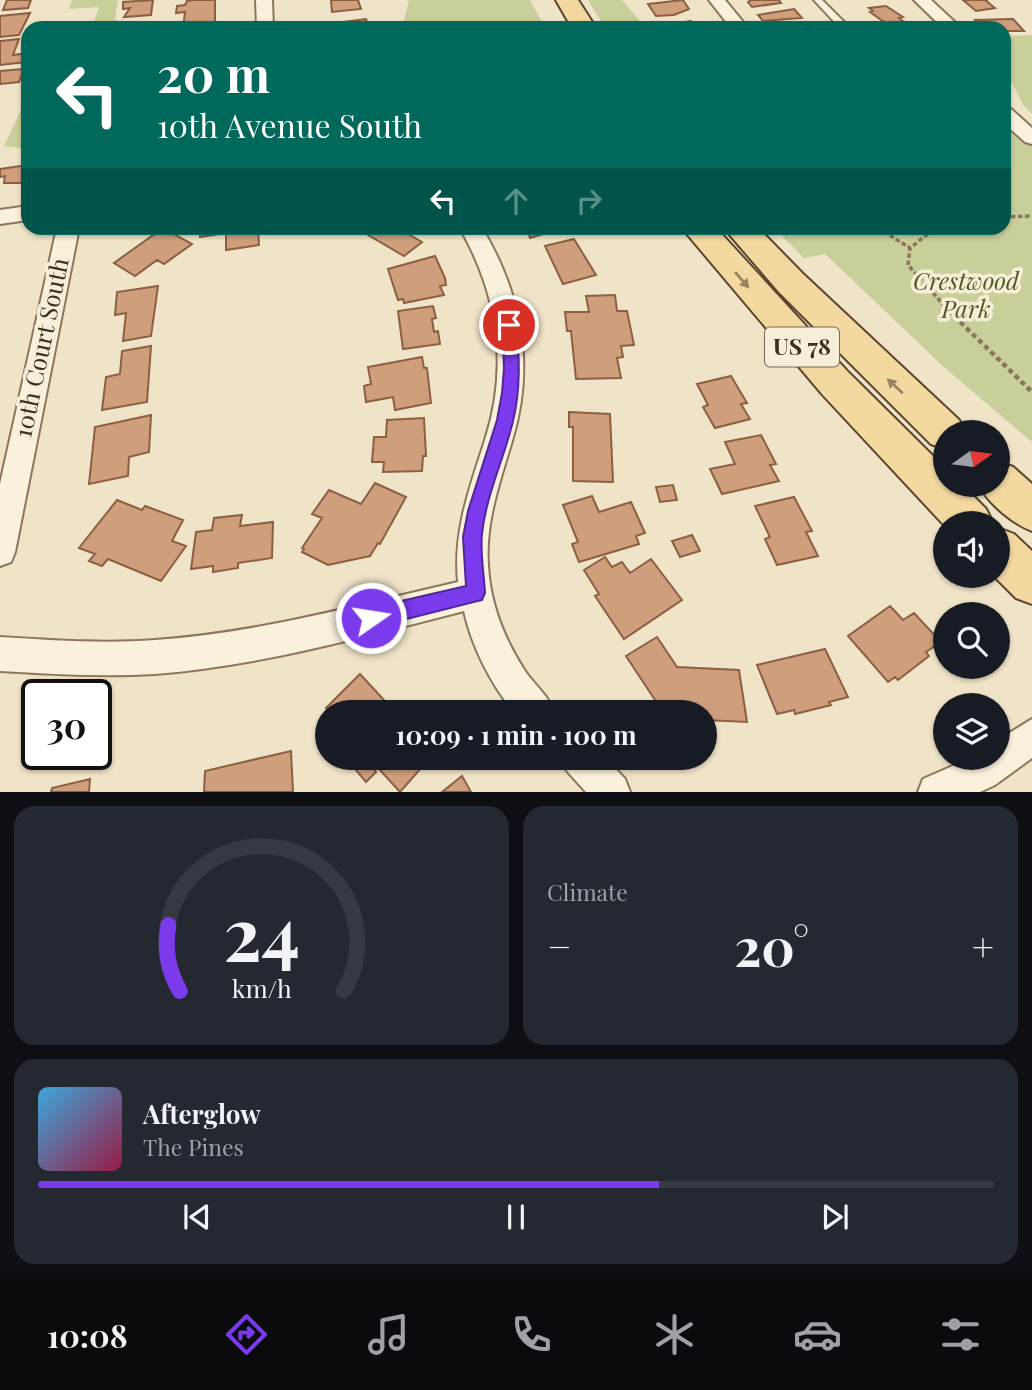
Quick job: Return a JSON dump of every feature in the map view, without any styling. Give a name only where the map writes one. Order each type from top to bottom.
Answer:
[{"type":"main road","points":[[547,0],[558,21]]},
{"type":"main road","points":[[567,0],[580,21]]},
{"type":"main road","name":"US 78","points":[[704,235],[816,363],[959,511]]},
{"type":"main road","name":"US 78","points":[[746,235],[800,293],[933,420]]},
{"type":"main road","points":[[1010,491],[1032,511]]},
{"type":"main road","points":[[1010,561],[1032,582]]},
{"type":"street","points":[[264,0],[265,21]]},
{"type":"street","points":[[717,0],[734,21]]},
{"type":"street","points":[[922,0],[945,21]]},
{"type":"street","points":[[1011,119],[1032,138]]},
{"type":"street","points":[[0,217],[21,214]]},
{"type":"street","name":"10th Court South","points":[[0,551],[67,235]]},
{"type":"street","points":[[475,235],[496,274],[509,325],[512,368],[505,420],[477,511],[472,537],[475,593],[483,622],[496,652],[512,681],[527,700]]},
{"type":"street","points":[[0,654],[107,658],[200,652],[292,637],[475,593]]},
{"type":"street","points":[[936,792],[982,772],[1032,737]]},
{"type":"street","points":[[591,770],[612,792]]},
{"type":"lane","points":[[818,0],[838,21]]},
{"type":"path","points":[[1011,217],[1032,216]]},
{"type":"path","points":[[889,235],[910,248]]},
{"type":"path","points":[[927,235],[910,248],[908,265],[939,301],[1032,392]]},
{"type":"green space","points":[[72,0],[118,0],[115,19],[118,21],[94,21],[99,7],[69,9]]},
{"type":"green space","points":[[409,0],[530,0],[541,21],[404,21]]},
{"type":"green space","points":[[588,0],[622,0],[640,21],[601,21]]},
{"type":"green space","points":[[1032,35],[1032,114],[1024,106],[1011,81],[1011,36]]},
{"type":"green space","points":[[21,110],[21,148],[4,146]]},
{"type":"green space","name":"Crestwood Park","points":[[1011,132],[1032,145],[1032,442],[1010,423],[1010,420],[1006,420],[945,368],[825,254],[804,258],[781,235],[1011,235]]},
{"type":"building","points":[[7,0],[31,0],[28,8],[3,10]]},
{"type":"building","points":[[153,0],[151,15],[124,17],[130,8],[123,9],[123,2]]},
{"type":"building","points":[[215,0],[215,21],[184,21],[185,12],[176,13],[177,6],[185,5],[187,1]]},
{"type":"building","points":[[331,0],[358,0],[361,9],[332,12]]},
{"type":"building","points":[[683,0],[689,9],[674,15],[656,16],[648,4]]},
{"type":"building","points":[[779,0],[781,3],[752,7],[748,2]]},
{"type":"building","points":[[963,0],[985,0],[995,8],[976,11]]},
{"type":"building","points":[[886,6],[903,17],[899,18],[903,21],[883,21],[870,12],[873,11],[869,8]]},
{"type":"building","points":[[794,9],[802,18],[763,21],[758,15]]},
{"type":"building","points":[[30,13],[26,21],[21,21],[19,35],[0,37],[0,16]]},
{"type":"building","points":[[1013,19],[1024,31],[1011,31],[1011,21],[975,20]]},
{"type":"building","points":[[19,39],[13,55],[21,54],[21,63],[0,65],[0,41]]},
{"type":"building","points":[[21,69],[19,82],[0,84],[0,71]]},
{"type":"building","points":[[21,166],[21,183],[4,183],[5,176],[0,177],[0,169]]},
{"type":"building","points":[[153,235],[176,235],[192,244],[164,264],[157,260],[135,276],[114,263]]},
{"type":"building","points":[[226,235],[258,235],[259,245],[226,250]]},
{"type":"building","points":[[368,235],[410,235],[422,242],[404,256]]},
{"type":"building","points":[[574,239],[596,275],[563,284],[545,246]]},
{"type":"building","points":[[435,256],[445,278],[446,285],[440,286],[444,295],[404,303],[403,299],[398,300],[388,269]]},
{"type":"building","points":[[158,286],[151,336],[123,341],[126,313],[115,315],[117,292]]},
{"type":"building","points":[[615,295],[617,311],[627,311],[634,345],[621,346],[623,357],[617,358],[621,378],[576,379],[571,331],[567,331],[565,312],[589,312],[586,296]]},
{"type":"building","points":[[433,306],[436,318],[432,319],[434,332],[438,331],[440,344],[403,349],[398,311]]},
{"type":"building","points":[[151,346],[147,402],[102,410],[106,377],[120,374],[122,351]]},
{"type":"building","points":[[422,357],[424,368],[427,368],[431,403],[395,410],[393,397],[366,402],[364,386],[371,384],[368,367]]},
{"type":"building","points":[[731,376],[747,403],[741,404],[750,419],[715,428],[703,407],[708,405],[697,384]]},
{"type":"building","points":[[569,412],[610,414],[613,482],[573,481],[573,427],[569,427]]},
{"type":"building","points":[[151,415],[149,452],[129,457],[128,476],[89,484],[95,427]]},
{"type":"building","points":[[424,418],[426,456],[423,456],[422,471],[383,472],[384,462],[372,462],[374,437],[386,437],[387,420]]},
{"type":"building","points":[[761,435],[776,464],[770,465],[779,481],[722,494],[710,469],[735,464],[725,442]]},
{"type":"building","points":[[375,483],[406,497],[380,544],[378,543],[370,556],[328,565],[302,552],[322,518],[312,514],[329,490],[361,504]]},
{"type":"building","points":[[673,485],[677,500],[660,502],[656,487]]},
{"type":"building","points":[[592,496],[599,512],[631,502],[645,533],[636,536],[639,544],[579,562],[572,544],[578,542],[563,505]]},
{"type":"building","points":[[794,497],[812,531],[806,532],[818,556],[777,565],[765,539],[770,537],[755,506]]},
{"type":"building","points":[[117,500],[142,510],[145,506],[183,520],[172,541],[186,546],[161,581],[108,559],[102,566],[89,561],[95,554],[79,548]]},
{"type":"building","points":[[242,515],[240,526],[273,522],[272,558],[238,563],[238,568],[213,572],[213,566],[191,569],[196,532],[212,530],[214,518]]},
{"type":"building","points":[[692,535],[700,551],[680,557],[672,541]]},
{"type":"building","points":[[605,557],[612,567],[622,562],[630,573],[651,559],[682,600],[624,639],[595,596],[599,594],[584,570]]},
{"type":"building","points":[[890,606],[903,620],[914,613],[933,633],[933,647],[926,652],[929,656],[898,680],[895,677],[888,682],[848,636]]},
{"type":"building","points":[[657,637],[677,667],[739,670],[747,722],[717,721],[717,700],[655,700],[626,656]]},
{"type":"building","points":[[825,649],[848,697],[829,702],[831,705],[795,714],[794,710],[777,714],[757,665]]},
{"type":"building","points":[[360,674],[384,700],[334,700]]},
{"type":"building","points":[[291,751],[293,792],[204,792],[205,771]]},
{"type":"building","points":[[356,770],[376,772],[366,782]]},
{"type":"building","points":[[380,770],[419,770],[400,792]]},
{"type":"building","points":[[462,776],[471,792],[442,792]]},
{"type":"building","points":[[90,779],[89,792],[51,792],[52,788]]},
{"type":"route","points":[[371,618],[475,593],[472,537],[510,393],[512,368],[509,325]]}]
